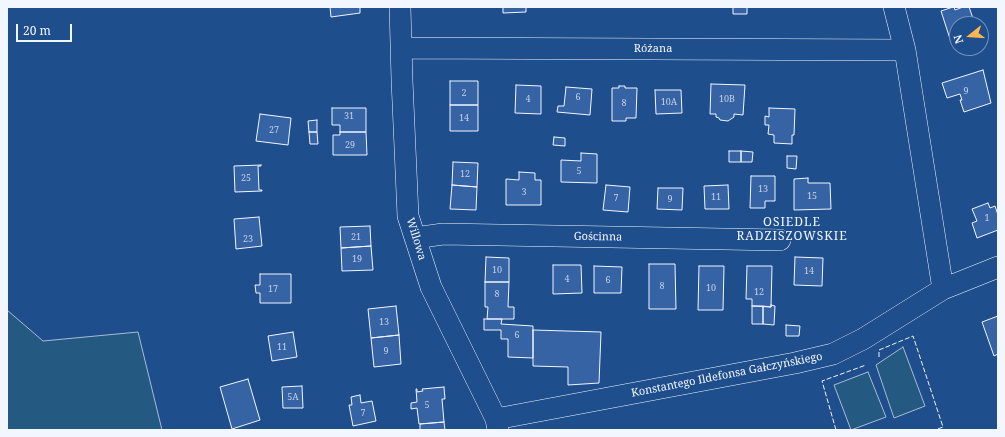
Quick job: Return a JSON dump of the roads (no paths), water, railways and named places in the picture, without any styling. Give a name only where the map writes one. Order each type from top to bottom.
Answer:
[{"type":"street","name":"Willowa","points":[[400,7],[408,216],[431,287],[497,424]]},
{"type":"street","points":[[894,7],[905,50],[943,290]]},
{"type":"street","name":"Różana","points":[[401,48],[905,50]]},
{"type":"street","name":"Gościnna","points":[[415,238],[443,234],[780,240]]},
{"type":"street","name":"Konstantego Ildefonsa Gałczyńskiego","points":[[497,424],[833,354],[863,339],[943,290],[998,267]]},
{"type":"district","name":"OSIEDLE RADZISZOWSKIE","points":[[792,230]]}]
